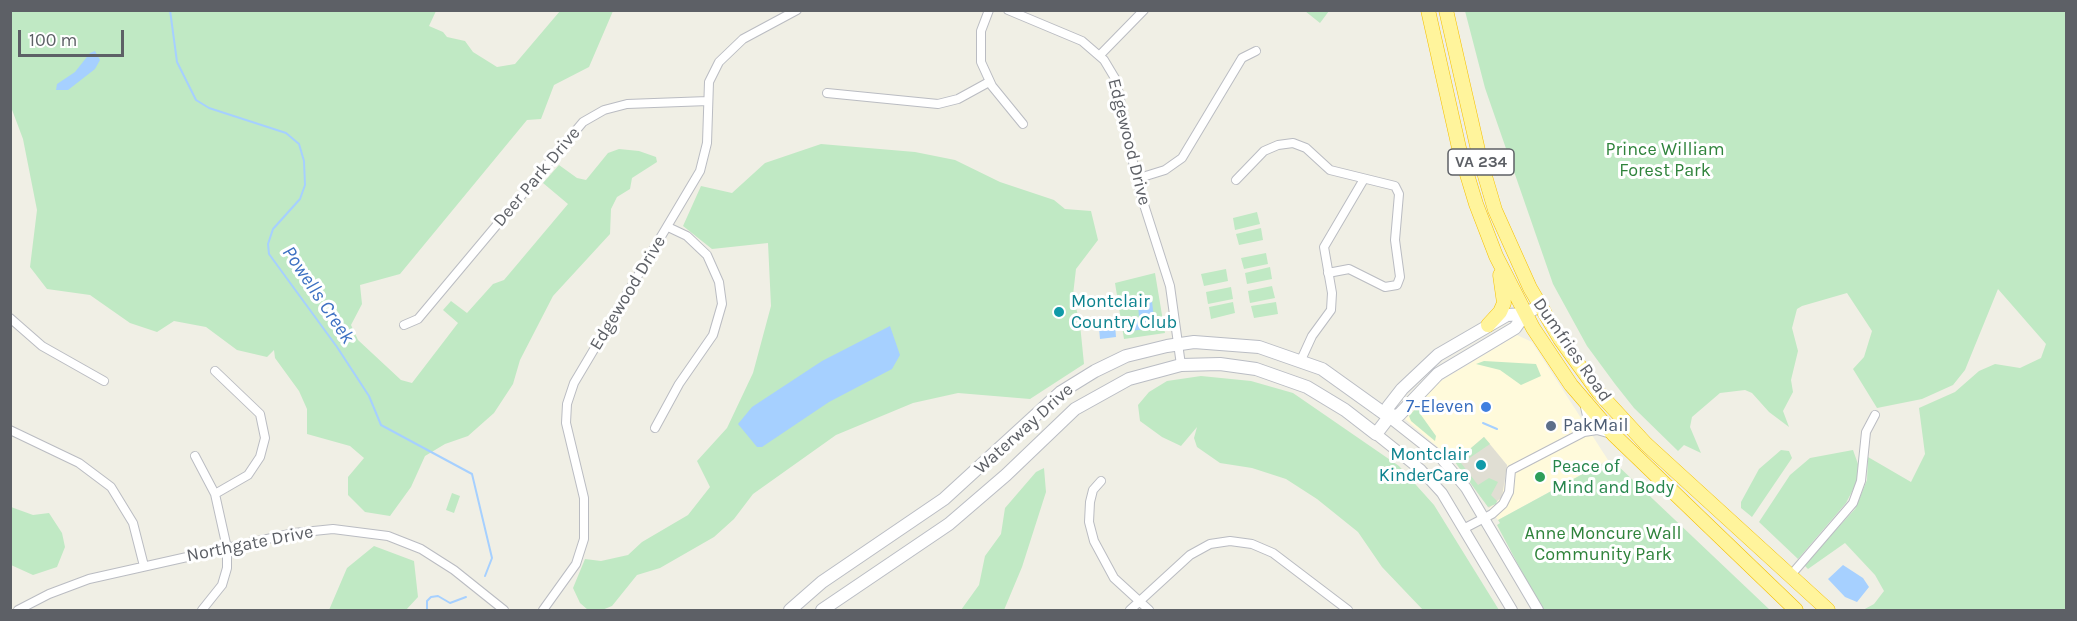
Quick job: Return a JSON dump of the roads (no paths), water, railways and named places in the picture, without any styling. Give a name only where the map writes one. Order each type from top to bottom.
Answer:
[{"type":"highway","name":"Dumfries Road","points":[[1428,10],[1465,171],[1496,256],[1525,314],[1581,398],[1614,435],[1796,610]]},
{"type":"highway","name":"Dumfries Road","points":[[1446,10],[1488,187],[1508,240],[1539,306],[1579,366],[1621,418],[1828,610]]},
{"type":"highway","points":[[1488,325],[1500,312],[1504,299],[1496,256]]},
{"type":"main road","points":[[1376,434],[1389,417],[1399,415],[1422,389],[1452,364],[1515,328],[1525,314],[1539,306]]},
{"type":"main road","points":[[1389,417],[1388,407],[1426,364],[1454,344],[1507,315],[1525,314]]},
{"type":"main road","name":"Waterway Drive","points":[[790,610],[822,582],[944,499],[1046,405],[1078,381],[1126,357],[1178,344],[1239,344],[1277,351],[1339,379],[1389,417]]},
{"type":"main road","name":"Waterway Drive","points":[[822,610],[949,524],[1006,475],[1063,420],[1091,398],[1128,379],[1181,365],[1238,366],[1274,373],[1328,398],[1376,434]]},
{"type":"main road","points":[[848,566],[860,584]]},
{"type":"street","name":"Edgewood Drive","points":[[543,610],[576,564],[585,532],[584,498],[567,435],[566,411],[569,395],[693,185],[704,158],[712,74],[726,53],[742,39],[797,10]]},
{"type":"street","points":[[989,10],[981,31],[980,52],[989,82],[1023,124]]},
{"type":"street","name":"Edgewood Drive","points":[[1008,10],[1069,35],[1100,55],[1111,69],[1120,91],[1136,179],[1165,265],[1181,365]]},
{"type":"street","points":[[1100,55],[1144,10]]},
{"type":"street","points":[[1136,179],[1165,170],[1182,158],[1242,58],[1256,51]]},
{"type":"street","points":[[827,93],[938,104],[958,99],[989,82]]},
{"type":"street","name":"Deer Park Drive","points":[[404,325],[418,319],[583,122],[604,110],[627,104],[708,101]]},
{"type":"street","points":[[1236,180],[1257,156],[1270,148],[1286,143],[1306,148],[1330,170],[1392,185],[1398,190],[1395,240],[1399,282],[1390,288],[1354,270],[1328,273]]},
{"type":"street","points":[[1301,360],[1312,336],[1331,310],[1332,293],[1324,247],[1364,179]]},
{"type":"street","points":[[655,428],[679,384],[713,335],[722,304],[720,282],[712,262],[696,243],[668,227]]},
{"type":"street","points":[[10,318],[42,346],[104,381]]},
{"type":"street","points":[[215,371],[260,414],[266,438],[260,457],[248,475],[215,494]]},
{"type":"street","points":[[1581,398],[1588,417],[1584,432]]},
{"type":"street","points":[[1791,575],[1853,503],[1861,481],[1866,432],[1875,415]]},
{"type":"street","name":"Waterway Drive","points":[[1389,417],[1441,458],[1466,488],[1538,610]]},
{"type":"street","points":[[10,430],[79,463],[111,487],[133,523],[144,566]]},
{"type":"street","points":[[1465,528],[1485,518],[1505,501],[1511,470],[1584,432],[1598,430],[1614,435]]},
{"type":"street","name":"Waterway Drive","points":[[1376,434],[1433,482],[1465,528],[1512,610]]},
{"type":"street","points":[[195,456],[215,494],[227,548],[227,568],[222,585],[202,610]]},
{"type":"street","points":[[1101,481],[1095,485],[1090,502],[1089,522],[1094,541],[1114,578],[1149,610]]},
{"type":"street","name":"Northgate Drive","points":[[18,610],[69,586],[144,566],[313,531],[371,533],[405,542],[437,558],[504,610]]},
{"type":"street","points":[[1130,610],[1190,555],[1210,544],[1230,541],[1252,544],[1273,553],[1348,610]]},
{"type":"water","points":[[95,51],[100,60],[95,69],[68,90],[56,90],[57,84],[75,72],[90,53]]},
{"type":"water","points":[[1152,301],[1155,328],[1130,331],[1128,320],[1139,318],[1138,303]]},
{"type":"water","points":[[1115,324],[1116,337],[1100,339],[1099,328]]},
{"type":"water","points":[[890,326],[900,355],[892,369],[829,402],[762,447],[757,447],[738,424],[752,407],[822,361]]},
{"type":"water","points":[[1843,565],[1863,578],[1869,587],[1857,602],[1845,597],[1828,579]]},
{"type":"waterway","name":"Powells Creek","points":[[170,10],[177,62],[196,100],[209,108],[286,133],[299,144],[304,161],[305,185],[300,199],[273,229],[268,244],[269,254],[337,347],[369,396],[381,425],[472,474],[492,558],[485,576]]},
{"type":"waterway","points":[[1483,423],[1497,429]]},
{"type":"waterway","name":"Powells Creek","points":[[427,610],[427,601],[431,597],[438,596],[450,603],[466,597]]},
{"type":"place","name":"Montclair Country Club","points":[[1059,312]]},
{"type":"place","name":"7-Eleven","points":[[1486,407]]},
{"type":"place","name":"PakMail","points":[[1551,426]]},
{"type":"place","name":"Montclair KinderCare","points":[[1481,465]]},
{"type":"place","name":"Peace of Mind and Body","points":[[1540,477]]},
{"type":"park label","name":"Prince William Forest Park","points":[[1665,160]]},
{"type":"park label","name":"Anne Moncure Wall Community Park","points":[[1603,544]]}]
